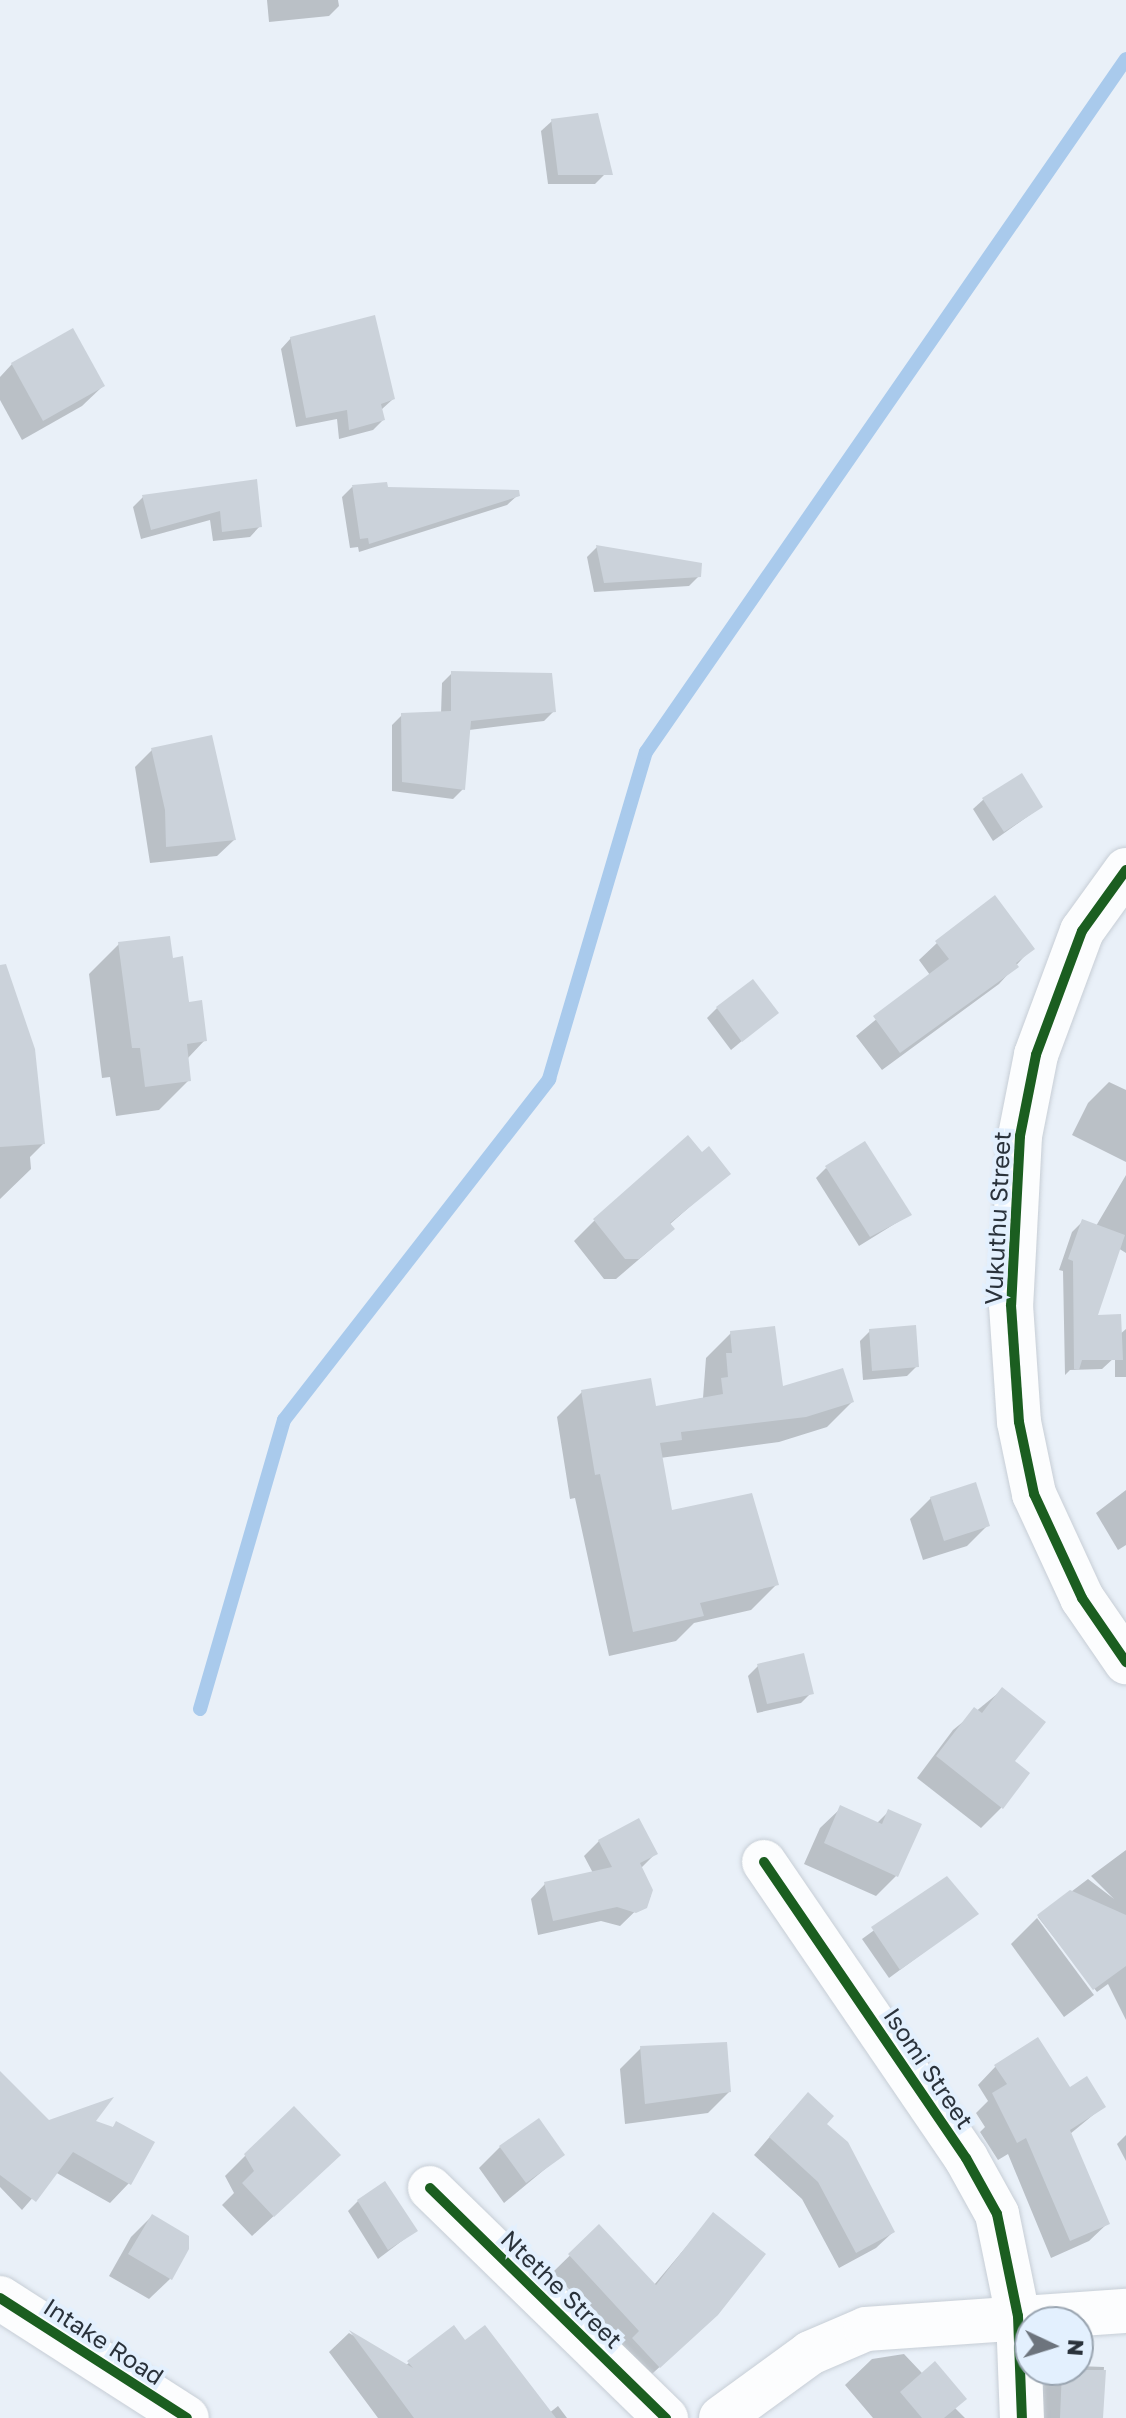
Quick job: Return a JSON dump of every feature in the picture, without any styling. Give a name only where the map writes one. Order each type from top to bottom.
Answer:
[{"type":"street","name":"Vukuthu Street","points":[[1126,870],[1082,931],[1036,1055],[1020,1136],[1011,1305],[1019,1422],[1034,1494],[1082,1598],[1126,1662]]},
{"type":"street","name":"Isomi Street","points":[[764,1862],[957,2145],[997,2214],[1016,2306]]},
{"type":"street","name":"Ntethe Street","points":[[430,2188],[666,2418]]},
{"type":"street","name":"Intake Road","points":[[0,2298],[187,2418]]},
{"type":"street","points":[[1094,2312],[1126,2311]]},
{"type":"street","points":[[721,2418],[810,2353],[866,2329],[1014,2316]]},
{"type":"street","name":"Isomi Street","points":[[1021,2386],[1022,2418]]},
{"type":"building","points":[[598,113],[613,175],[558,175],[551,119]]},
{"type":"building","points":[[375,315],[395,399],[381,404],[385,420],[349,430],[347,410],[306,418],[290,337]]},
{"type":"building","points":[[73,328],[105,386],[43,421],[11,363]]},
{"type":"building","points":[[257,479],[262,527],[222,532],[220,511],[151,530],[142,495]]},
{"type":"building","points":[[387,482],[388,487],[519,490],[520,496],[369,544],[368,538],[360,539],[352,485]]},
{"type":"building","points":[[596,545],[702,563],[701,577],[604,583]]},
{"type":"building","points":[[451,671],[552,673],[556,712],[471,721],[465,790],[402,782],[401,713],[451,711]]},
{"type":"building","points":[[212,735],[236,840],[166,847],[165,810],[151,748]]},
{"type":"building","points":[[1022,773],[1043,807],[1004,832],[982,798]]},
{"type":"building","points":[[995,895],[1035,949],[1016,963],[1019,967],[900,1053],[873,1016],[949,959],[935,941]]},
{"type":"building","points":[[170,936],[173,958],[183,956],[189,1002],[202,1000],[207,1041],[187,1044],[191,1081],[145,1087],[140,1048],[132,1048],[118,942]]},
{"type":"building","points":[[6,964],[35,1049],[45,1144],[0,1147],[0,965]]},
{"type":"building","points":[[753,979],[779,1013],[742,1042],[716,1007]]},
{"type":"building","points":[[688,1135],[702,1152],[709,1146],[731,1174],[670,1223],[675,1229],[639,1259],[625,1259],[593,1219]]},
{"type":"building","points":[[865,1141],[912,1215],[870,1237],[825,1166]]},
{"type":"building","points":[[1082,1219],[1125,1235],[1098,1315],[1121,1314],[1123,1360],[1082,1360],[1079,1370],[1074,1369],[1073,1261],[1068,1259]]},
{"type":"building","points":[[916,1325],[919,1367],[872,1371],[869,1329]]},
{"type":"building","points":[[775,1326],[783,1386],[843,1368],[854,1402],[806,1417],[681,1432],[682,1440],[660,1443],[672,1510],[752,1493],[779,1585],[700,1603],[704,1616],[633,1632],[600,1474],[595,1475],[581,1390],[651,1378],[656,1406],[723,1394],[721,1378],[728,1377],[726,1353],[732,1353],[730,1331]]},
{"type":"building","points":[[976,1482],[990,1526],[944,1541],[930,1497]]},
{"type":"building","points":[[804,1653],[814,1694],[767,1704],[757,1664]]},
{"type":"building","points":[[1002,1687],[1046,1722],[1015,1761],[1030,1773],[1003,1809],[936,1756],[974,1707],[982,1713]]},
{"type":"building","points":[[840,1805],[882,1824],[888,1809],[922,1824],[898,1877],[824,1843]]},
{"type":"building","points":[[639,1818],[658,1854],[640,1863],[653,1890],[647,1908],[636,1913],[617,1907],[553,1921],[544,1882],[612,1867],[598,1840]]},
{"type":"building","points":[[947,1876],[979,1914],[900,1970],[871,1927]]},
{"type":"building","points":[[1070,1890],[1126,1915],[1126,1966],[1093,1990],[1037,1915]]},
{"type":"building","points":[[1038,2037],[1070,2087],[1087,2076],[1106,2107],[1070,2130],[1110,2224],[1070,2241],[1026,2138],[1017,2143],[992,2093],[1007,2084],[994,2065]]},
{"type":"building","points":[[727,2042],[731,2092],[645,2104],[640,2046]]},
{"type":"building","points":[[0,2071],[49,2120],[114,2097],[96,2121],[113,2127],[116,2121],[155,2142],[131,2185],[73,2152],[36,2202],[0,2175]]},
{"type":"building","points":[[808,2092],[834,2116],[827,2124],[848,2142],[895,2232],[856,2253],[818,2182],[769,2137]]},
{"type":"building","points":[[294,2106],[341,2155],[274,2217],[242,2183],[254,2171],[244,2154]]},
{"type":"building","points":[[539,2118],[565,2155],[526,2183],[499,2146]]},
{"type":"building","points":[[385,2181],[418,2231],[388,2250],[357,2200]]},
{"type":"building","points":[[713,2212],[766,2254],[718,2315],[660,2368],[632,2338],[639,2331],[568,2254],[599,2224],[656,2285]]},
{"type":"building","points":[[152,2214],[189,2236],[189,2249],[172,2280],[128,2254]]},
{"type":"building","points":[[454,2325],[465,2340],[485,2325],[556,2418],[414,2418],[349,2330],[413,2368],[407,2361]]},
{"type":"building","points":[[935,2361],[967,2399],[944,2418],[922,2418],[900,2392]]},
{"type":"building","points":[[1094,2370],[1106,2370],[1103,2418],[1060,2418],[1061,2386],[1094,2386]]},
{"type":"waterway","points":[[200,1709],[284,1420],[549,1079],[646,752],[1126,59]]},
{"type":"cycle path","points":[[1126,870],[1082,931],[1036,1055],[1020,1136],[1011,1305],[1019,1422],[1034,1494],[1082,1598],[1126,1662]]},
{"type":"cycle path","points":[[764,1862],[966,2158],[997,2214],[1018,2316],[1022,2418]]},
{"type":"cycle path","points":[[430,2188],[666,2418]]},
{"type":"cycle path","points":[[0,2298],[187,2418]]}]
